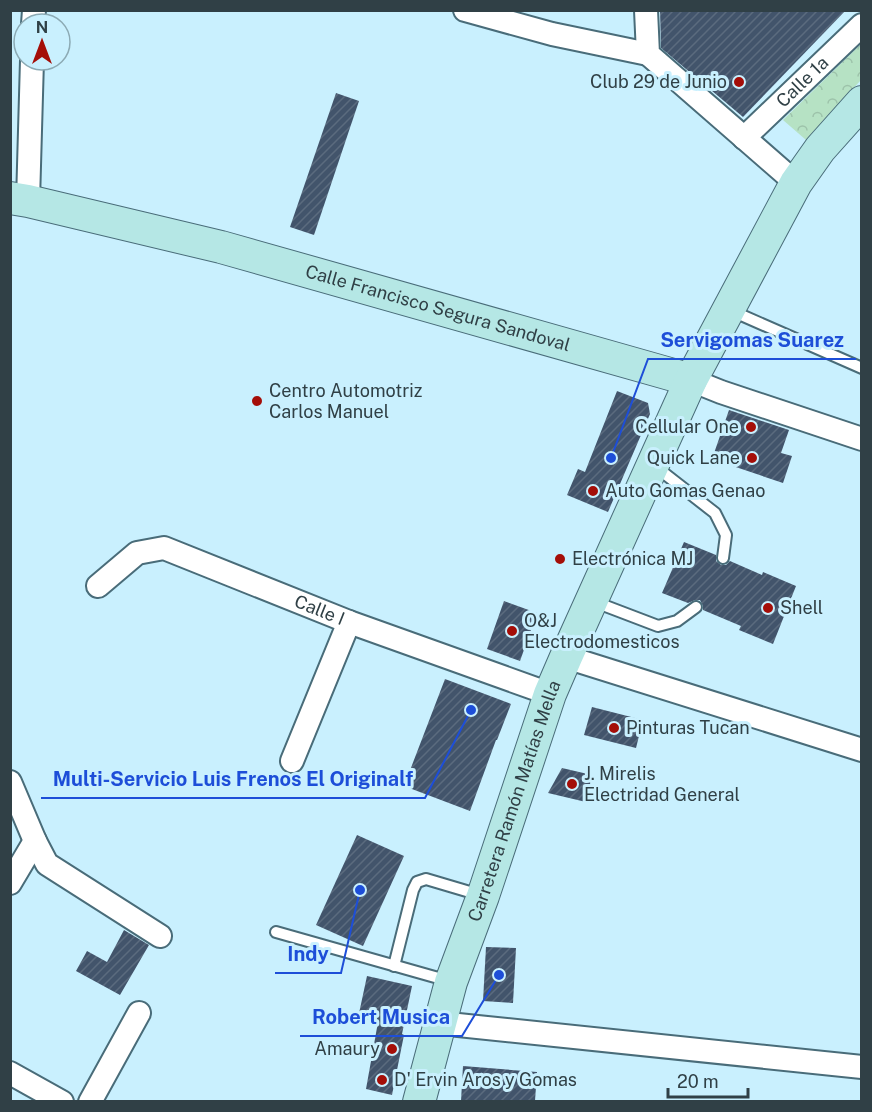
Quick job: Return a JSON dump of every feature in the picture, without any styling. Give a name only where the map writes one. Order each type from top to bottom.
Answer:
[{"type":"main road","name":"Carretera Ramón Matías Mella","points":[[419,1101],[451,982],[483,896],[550,694],[566,657],[692,380],[796,183],[820,149],[861,102]]},
{"type":"main road","name":"Calle Francisco Segura Sandoval","points":[[19,199],[220,247],[692,380]]},
{"type":"street","points":[[465,10],[552,34],[648,54],[796,183]]},
{"type":"street","points":[[646,10],[648,54]]},
{"type":"street","name":"Calle 1a","points":[[744,138],[861,25]]},
{"type":"street","points":[[19,199],[31,72]]},
{"type":"street","name":"Calle Francisco Segura Sandoval","points":[[692,380],[861,439]]},
{"type":"street","name":"Calle I","points":[[98,586],[137,553],[164,548],[349,622],[550,694]]},
{"type":"street","points":[[292,761],[349,622]]},
{"type":"street","points":[[566,657],[861,750]]},
{"type":"street","points":[[10,782],[46,864],[160,936]]},
{"type":"street","points":[[10,883],[35,841]]},
{"type":"street","points":[[90,1101],[139,1013]]},
{"type":"street","points":[[440,1023],[861,1067]]},
{"type":"street","points":[[10,1073],[62,1101]]},
{"type":"lane","points":[[729,310],[861,368]]},
{"type":"lane","points":[[653,465],[715,513],[726,535],[723,558]]},
{"type":"lane","points":[[592,601],[658,626],[677,621],[696,607]]},
{"type":"lane","points":[[394,966],[417,882],[426,879],[483,896]]},
{"type":"lane","points":[[276,932],[451,982]]},
{"type":"green space","points":[[861,44],[861,80],[806,140],[783,120]]},
{"type":"building","name":"Club 29 de Junio","points":[[660,10],[846,10],[743,117],[661,48]]},
{"type":"building","points":[[336,93],[359,101],[314,235],[290,227]]},
{"type":"building","points":[[617,391],[648,403],[650,414],[608,512],[567,495],[578,469],[585,472]]},
{"type":"building","points":[[729,410],[789,430],[781,453],[792,456],[783,483],[712,459]]},
{"type":"building","points":[[684,542],[716,555],[716,561],[721,565],[726,565],[730,561],[796,586],[773,644],[739,630],[741,626],[703,610],[700,600],[688,603],[662,593]]},
{"type":"building","name":"O&J Electrodomesticos","points":[[504,601],[537,613],[520,661],[487,649]]},
{"type":"building","points":[[445,679],[511,704],[470,811],[404,786]]},
{"type":"building","name":"Pinturas Tucan","points":[[592,707],[643,720],[636,748],[584,735]]},
{"type":"building","name":"J. Mirelis Electridad General","points":[[562,768],[592,775],[586,802],[548,793]]},
{"type":"building","points":[[357,835],[404,856],[363,946],[316,925]]},
{"type":"building","points":[[124,930],[149,945],[120,995],[76,971],[87,951],[107,962]]},
{"type":"building","points":[[486,947],[516,948],[513,1003],[483,1001]]},
{"type":"building","points":[[367,976],[412,986],[392,1095],[366,1089],[378,1022],[358,1018]]},
{"type":"building","points":[[463,1066],[537,1072],[535,1101],[461,1101]]},
{"type":"place","name":"Club 29 de Junio","points":[[739,82]]},
{"type":"place","name":"Centro Automotriz Carlos Manuel","points":[[257,401]]},
{"type":"place","name":"Cellular One","points":[[751,427]]},
{"type":"place","name":"Servigomas Suarez","points":[[611,458]]},
{"type":"place","name":"Quick Lane","points":[[752,458]]},
{"type":"place","name":"Auto Gomas Genao","points":[[593,491]]},
{"type":"place","name":"Electrónica MJ","points":[[560,559]]},
{"type":"place","name":"Shell","points":[[768,608]]},
{"type":"place","name":"O&J Electrodomesticos","points":[[512,631]]},
{"type":"place","name":"Multi-Servicio Luis Frenos El Originalf","points":[[471,710]]},
{"type":"place","name":"Pinturas Tucan","points":[[614,728]]},
{"type":"place","name":"J. Mirelis Electridad General","points":[[572,784]]},
{"type":"place","name":"Indy","points":[[360,890]]},
{"type":"place","name":"Robert Musica","points":[[499,975]]},
{"type":"place","name":"Amaury","points":[[392,1049]]},
{"type":"place","name":"D' Ervin Aros y Gomas","points":[[382,1080]]}]
